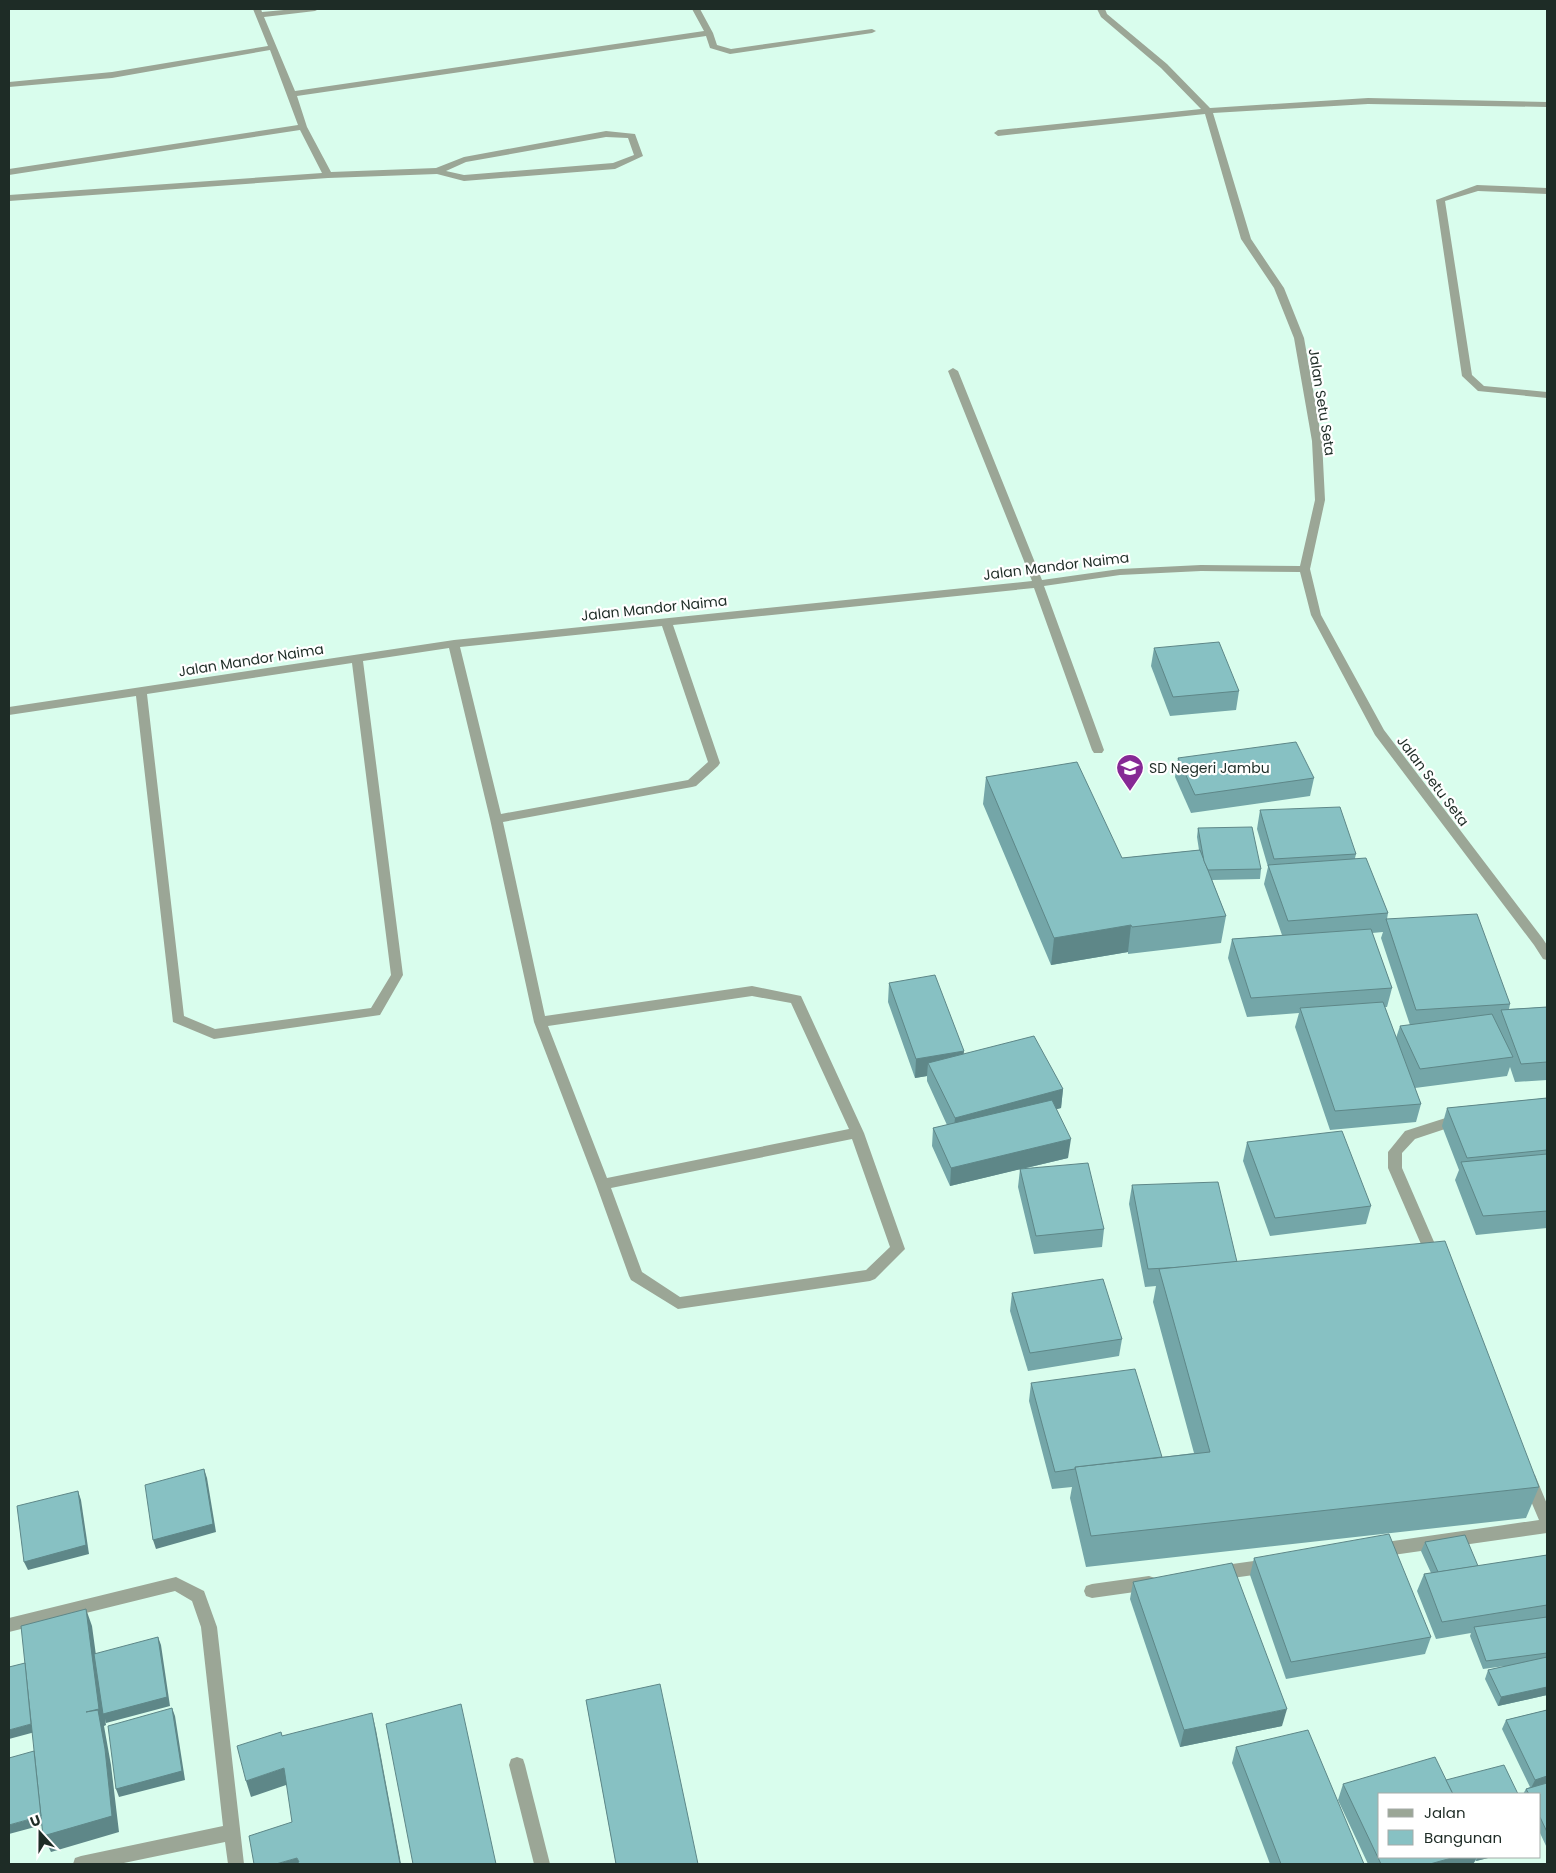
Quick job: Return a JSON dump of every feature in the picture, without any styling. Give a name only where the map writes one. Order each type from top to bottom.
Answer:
[{"type":"street","points":[[315,9],[259,12],[292,94],[303,127],[328,175]]},
{"type":"street","points":[[696,9],[709,33],[713,46],[730,52],[872,31]]},
{"type":"street","name":"Jalan Setu Seta","points":[[1101,9],[1104,15],[1164,66],[1208,111],[1246,239],[1279,288],[1298,338],[1317,441],[1320,500],[1305,569],[1316,614],[1379,732],[1543,942],[1547,956]]},
{"type":"street","points":[[292,94],[709,33]]},
{"type":"street","points":[[9,85],[112,75],[274,47]]},
{"type":"street","points":[[998,133],[1208,111],[1368,101],[1547,104]]},
{"type":"street","points":[[9,172],[303,127]]},
{"type":"street","points":[[9,198],[328,175],[437,171],[464,178],[615,166],[639,156],[632,136],[606,134],[464,160],[437,171]]},
{"type":"street","points":[[1547,191],[1477,188],[1440,200],[1467,376],[1481,389],[1547,395]]},
{"type":"street","points":[[953,371],[1038,584],[1098,750]]},
{"type":"street","name":"Jalan Mandor Naima","points":[[9,711],[454,644],[1038,584],[1120,572],[1201,568],[1305,569]]},
{"type":"street","points":[[496,819],[692,783],[714,763],[666,622]]},
{"type":"street","points":[[454,644],[496,819],[540,1022],[603,1184],[636,1276],[678,1303],[870,1275],[898,1249],[857,1133],[796,999],[752,991],[540,1022]]},
{"type":"street","points":[[141,692],[178,1019],[214,1034],[375,1012],[397,975],[357,658]]},
{"type":"street","points":[[1438,1268],[1395,1168],[1395,1152],[1410,1135],[1471,1114]]},
{"type":"street","points":[[603,1184],[857,1133]]},
{"type":"street","points":[[1524,1467],[1547,1522]]},
{"type":"street","points":[[1359,1553],[1547,1526]]},
{"type":"street","points":[[1201,1575],[1280,1564]]},
{"type":"street","points":[[1092,1591],[1162,1581]]},
{"type":"street","points":[[9,1625],[176,1584],[198,1596],[209,1627],[236,1864]]},
{"type":"street","points":[[517,1765],[542,1864]]},
{"type":"street","points":[[81,1864],[232,1832]]},
{"type":"building","points":[[1219,642],[1239,691],[1173,697],[1154,648]]},
{"type":"building","points":[[1296,742],[1314,778],[1195,795],[1178,758]]},
{"type":"building","points":[[1077,762],[1122,858],[1200,850],[1226,916],[1132,927],[1131,925],[1054,938],[986,777]]},
{"type":"building","points":[[1340,807],[1356,854],[1274,859],[1260,810]]},
{"type":"building","points":[[1252,827],[1261,869],[1208,870],[1204,861],[1198,828]]},
{"type":"building","points":[[1366,858],[1388,913],[1288,921],[1268,865]]},
{"type":"building","points":[[1477,914],[1510,1004],[1416,1010],[1386,919]]},
{"type":"building","points":[[1371,929],[1392,988],[1251,998],[1232,939]]},
{"type":"building","points":[[935,975],[964,1051],[916,1059],[889,983]]},
{"type":"building","points":[[1383,1002],[1421,1104],[1335,1111],[1300,1008]]},
{"type":"building","points":[[1547,1007],[1547,1062],[1521,1064],[1501,1010]]},
{"type":"building","points":[[1492,1014],[1513,1057],[1420,1069],[1400,1026]]},
{"type":"building","points":[[1034,1036],[1063,1089],[955,1118],[928,1063]]},
{"type":"building","points":[[1547,1098],[1547,1150],[1467,1158],[1447,1108]]},
{"type":"building","points":[[1052,1100],[1071,1139],[951,1168],[933,1128]]},
{"type":"building","points":[[1342,1131],[1371,1206],[1275,1218],[1247,1142]]},
{"type":"building","points":[[1547,1154],[1547,1211],[1483,1216],[1461,1162]]},
{"type":"building","points":[[1088,1163],[1104,1229],[1036,1236],[1020,1169]]},
{"type":"building","points":[[1218,1182],[1237,1262],[1148,1269],[1132,1185]]},
{"type":"building","points":[[1445,1241],[1539,1487],[1091,1536],[1075,1467],[1210,1452],[1159,1269]]},
{"type":"building","points":[[1103,1279],[1122,1339],[1030,1353],[1012,1293]]},
{"type":"building","points":[[1135,1369],[1162,1457],[1075,1467],[1075,1469],[1055,1472],[1031,1383]]},
{"type":"building","points":[[204,1469],[213,1524],[153,1540],[145,1485]]},
{"type":"building","points":[[78,1491],[86,1545],[24,1562],[17,1506]]},
{"type":"building","points":[[1389,1534],[1431,1637],[1291,1662],[1254,1558]]},
{"type":"building","points":[[1465,1535],[1478,1566],[1438,1572],[1425,1542]]},
{"type":"building","points":[[1547,1555],[1547,1605],[1442,1622],[1424,1574]]},
{"type":"building","points":[[1232,1563],[1287,1709],[1184,1730],[1133,1582]]},
{"type":"building","points":[[86,1609],[99,1709],[86,1712],[98,1710],[105,1749],[112,1816],[43,1836],[21,1626]]},
{"type":"building","points":[[1547,1617],[1547,1653],[1486,1661],[1474,1627]]},
{"type":"building","points":[[158,1637],[167,1697],[103,1714],[94,1654]]},
{"type":"building","points":[[1547,1657],[1547,1687],[1501,1697],[1488,1670]]},
{"type":"building","points":[[25,1663],[31,1724],[9,1730],[9,1667]]},
{"type":"building","points":[[660,1684],[698,1864],[616,1864],[586,1700]]},
{"type":"building","points":[[461,1704],[496,1864],[413,1864],[386,1724]]},
{"type":"building","points":[[172,1708],[182,1771],[116,1789],[108,1726]]},
{"type":"building","points":[[1547,1710],[1547,1776],[1535,1780],[1506,1720]]},
{"type":"building","points":[[372,1713],[400,1864],[293,1864],[299,1862],[297,1858],[276,1864],[254,1864],[249,1836],[292,1822],[284,1768],[246,1781],[237,1746],[281,1732],[282,1736]]},
{"type":"building","points":[[1308,1730],[1364,1864],[1281,1864],[1236,1747]]},
{"type":"building","points":[[34,1751],[41,1816],[9,1825],[9,1758]]},
{"type":"building","points":[[1435,1757],[1453,1793],[1378,1793],[1378,1858],[1343,1784]]},
{"type":"building","points":[[1504,1765],[1518,1793],[1452,1793],[1446,1780]]},
{"type":"building","points":[[1547,1783],[1547,1832],[1541,1819],[1541,1793],[1528,1793],[1526,1789]]},
{"type":"building","points":[[1378,1858],[1451,1858],[1430,1864],[1381,1864]]},
{"type":"place","name":"SD Negeri Jambu","points":[[1130,792]]}]
